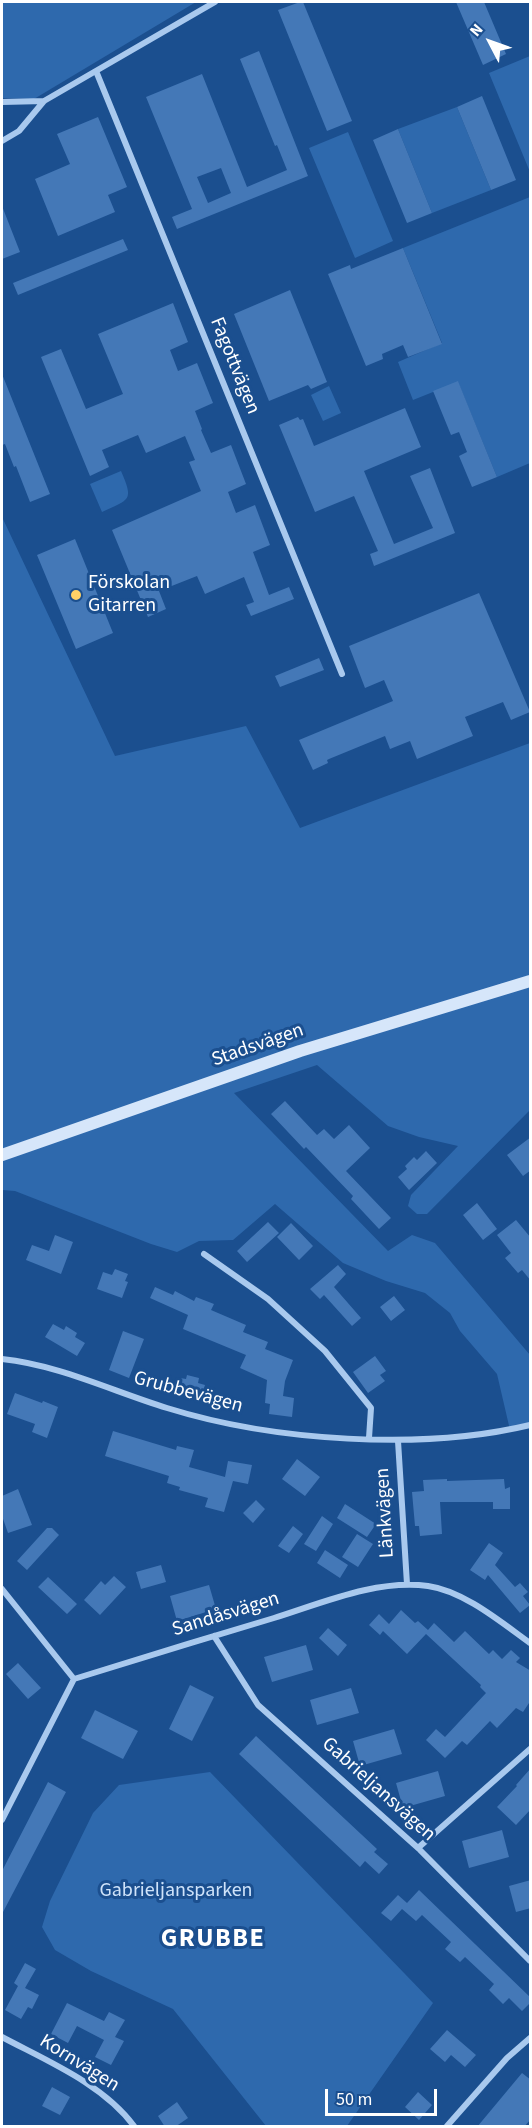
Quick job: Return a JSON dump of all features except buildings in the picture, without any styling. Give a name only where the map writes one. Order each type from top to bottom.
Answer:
[{"type":"main road","name":"Stadsvägen","points":[[2,1155],[300,1052],[531,981]]},
{"type":"street","points":[[2,141],[19,131],[44,100],[215,2]]},
{"type":"street","name":"Fagottvägen","points":[[96,70],[342,674]]},
{"type":"street","points":[[2,102],[44,100]]},
{"type":"street","points":[[204,1254],[268,1299],[325,1351],[371,1408],[369,1438]]},
{"type":"street","name":"Grubbevägen","points":[[2,1359],[80,1378],[168,1408],[229,1423],[293,1433],[398,1441],[489,1433],[531,1425]]},
{"type":"street","name":"Länkvägen","points":[[398,1441],[407,1584]]},
{"type":"street","name":"Sandåsvägen","points":[[74,1679],[356,1593],[407,1584],[430,1586],[453,1593],[531,1643]]},
{"type":"street","points":[[2,1589],[74,1679],[2,1820]]},
{"type":"street","name":"Gabrieljansvägen","points":[[214,1636],[258,1705],[418,1848],[531,1961]]},
{"type":"street","points":[[418,1848],[531,1749]]},
{"type":"street","name":"Kornvägen","points":[[2,2037],[75,2076],[122,2110],[134,2127]]},
{"type":"street","points":[[447,2127],[507,2058],[531,2038]]},
{"type":"green space","points":[[2,2],[196,2],[34,99],[2,98]]},
{"type":"green space","points":[[530,56],[530,172],[489,73]]},
{"type":"green space","points":[[457,107],[491,190],[432,213],[398,129]]},
{"type":"green space","points":[[348,132],[393,241],[355,258],[309,148]]},
{"type":"green space","points":[[530,197],[530,463],[497,477],[458,382],[413,400],[398,362],[442,343],[403,248]]},
{"type":"green space","points":[[329,386],[341,413],[323,421],[311,395]]},
{"type":"green space","points":[[121,471],[127,488],[127,498],[102,512],[90,484]]},
{"type":"green space","points":[[2,517],[115,756],[246,726],[300,828],[530,743],[530,1110],[427,1214],[417,1214],[408,1206],[411,1195],[458,1146],[419,1137],[388,1126],[317,1065],[234,1093],[388,1251],[412,1235],[435,1243],[530,1355],[530,1425],[510,1430],[497,1374],[460,1331],[450,1313],[425,1293],[386,1281],[343,1263],[275,1204],[233,1240],[199,1241],[177,1252],[15,1191],[2,1190]]},
{"type":"green space","name":"Gabrieljansparken","points":[[210,1772],[433,2003],[347,2126],[266,2126],[173,2009],[91,1971],[55,1950],[42,1927],[50,1901],[93,1813],[119,1785]]},
{"type":"place","name":"Förskolan Gitarren","points":[[76,595]]},
{"type":"district","name":"GRUBBE","points":[[213,1940]]}]
